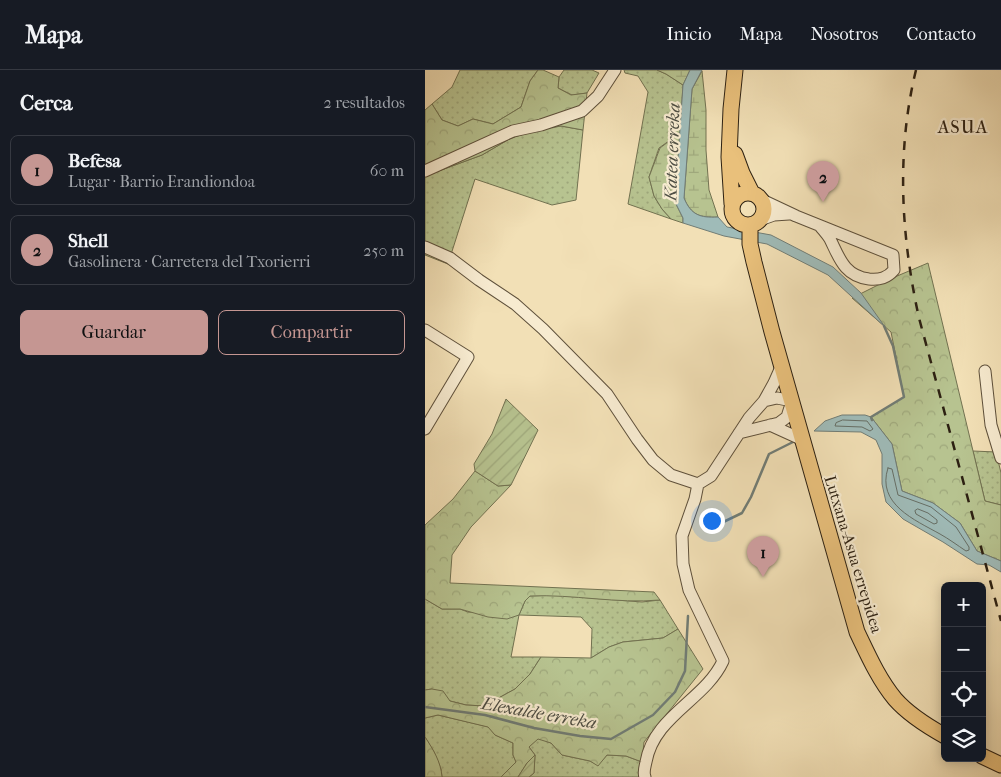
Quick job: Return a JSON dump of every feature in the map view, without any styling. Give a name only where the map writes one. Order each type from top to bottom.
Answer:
[{"type":"main road","points":[[735,70],[729,157],[733,215],[748,260],[763,296]]},
{"type":"main road","points":[[731,128],[737,160],[764,213],[755,223],[751,244],[763,296]]},
{"type":"main road","points":[[732,204],[743,193],[757,197]]},
{"type":"main road","points":[[735,220],[740,223],[755,223]]},
{"type":"main road","name":"Lutxana-Asua errepidea","points":[[763,296],[857,632],[875,670],[895,699],[912,715],[941,733]]},
{"type":"main road","points":[[986,758],[1001,765]]},
{"type":"street","points":[[425,171],[513,131],[541,125],[582,111],[598,96],[615,70]]},
{"type":"street","points":[[757,197],[789,214],[820,226],[893,255],[894,270],[887,277],[876,279],[862,278],[853,274],[836,255],[829,238],[820,226]]},
{"type":"street","points":[[755,223],[775,216],[789,214]]},
{"type":"street","points":[[425,247],[450,258],[522,310],[543,328],[607,394],[653,460],[671,475],[698,484]]},
{"type":"street","points":[[425,330],[468,357],[425,429]]},
{"type":"street","points":[[645,777],[647,754],[655,738],[672,716],[717,674],[723,661],[689,590],[683,564],[682,536],[695,499],[698,484],[711,476],[739,433],[764,402],[775,383],[782,365]]},
{"type":"street","points":[[985,371],[991,424],[1001,458]]},
{"type":"street","points":[[739,433],[779,423],[787,417],[792,401],[777,398],[764,402]]},
{"type":"street","points":[[770,425],[803,440]]},
{"type":"green space","points":[[460,70],[538,70],[530,81],[521,107],[493,124],[473,119],[458,126],[442,120],[432,104],[452,87]]},
{"type":"green space","points":[[538,70],[543,70],[559,77],[558,88],[571,95],[587,93],[583,130],[561,126],[537,130],[511,138],[482,155],[425,176],[425,110],[432,104],[442,120],[458,126],[473,119],[493,124],[521,107],[530,81]]},
{"type":"green space","points":[[564,70],[592,70],[599,73],[587,93],[572,95],[558,88],[559,77]]},
{"type":"green space","points":[[624,70],[657,70],[683,85],[680,133],[659,148],[649,177],[654,196],[671,219],[628,204],[648,92],[638,76],[625,73]]},
{"type":"green space","points":[[657,70],[690,70],[683,85]]},
{"type":"green space","points":[[702,71],[706,110],[709,190],[718,217],[701,216],[693,212],[684,198],[692,89]]},
{"type":"green space","points":[[561,126],[583,130],[576,200],[552,205],[475,179],[448,264],[425,255],[425,176],[482,155],[511,138],[537,130]]},
{"type":"green space","points":[[680,133],[675,202],[683,218],[683,223],[671,219],[662,209],[654,196],[649,177],[660,148]]},
{"type":"green space","points":[[928,263],[985,501],[1001,505],[1001,561],[977,551],[960,523],[933,503],[902,491],[892,444],[871,417],[904,397],[891,332],[852,298]]},
{"type":"green space","points":[[506,399],[538,430],[511,485],[498,486],[475,471],[474,464],[492,434]]},
{"type":"green space","points":[[973,451],[996,452],[1001,473],[1001,505],[985,501]]},
{"type":"green space","points":[[475,471],[498,486],[511,485],[471,527],[452,555],[450,583],[654,592],[660,600],[628,601],[562,596],[530,596],[525,601],[519,615],[507,619],[488,617],[460,609],[442,609],[425,599],[425,525],[453,499]]},
{"type":"green space","points":[[552,595],[642,602],[660,600],[678,629],[663,638],[623,642],[609,647],[591,658],[592,629],[581,617],[519,615],[525,601],[530,596]]},
{"type":"green space","points":[[425,599],[442,609],[519,615],[511,657],[541,657],[530,674],[515,689],[484,706],[466,705],[450,701],[432,689],[425,690]]},
{"type":"green space","points":[[678,629],[703,669],[644,742],[642,762],[626,756],[607,755],[598,766],[590,761],[562,755],[551,743],[538,739],[529,747],[535,755],[518,777],[501,777],[516,762],[513,755],[513,743],[495,735],[488,727],[438,715],[425,718],[425,690],[443,691],[450,701],[466,705],[484,706],[515,689],[530,674],[541,657],[591,658],[609,647],[623,642],[663,638]]},
{"type":"green space","points":[[438,715],[489,727],[495,735],[513,743],[513,755],[516,762],[501,777],[442,777],[434,752],[425,737],[425,718]]},
{"type":"green space","points":[[425,737],[434,751],[442,777],[425,777]]},
{"type":"green space","points":[[538,738],[551,743],[562,755],[590,761],[598,765],[607,755],[626,756],[642,762],[640,777],[529,777],[534,773],[535,755],[529,747]]},
{"type":"green space","points":[[535,755],[534,773],[529,777],[518,777],[527,763]]},
{"type":"water","points":[[690,70],[702,70],[692,89],[684,198],[693,212],[706,217],[718,217],[727,227],[771,235],[833,267],[861,293],[885,327],[828,275],[767,244],[724,236],[683,223],[683,218],[675,202],[683,85]]},
{"type":"water","points":[[842,415],[865,415],[871,417],[892,444],[902,491],[933,503],[960,523],[977,551],[1001,561],[1001,572],[989,565],[977,564],[903,519],[886,502],[882,484],[882,454],[876,440],[861,432],[814,431],[825,421]]},
{"type":"waterway","name":"Katea erreka","points":[[872,420],[871,417],[904,397],[893,346],[884,326]]},
{"type":"waterway","name":"Elexalde erreka","points":[[715,526],[742,513],[751,497],[769,454],[795,441]]},
{"type":"waterway","name":"Elexalde erreka","points":[[425,707],[485,715],[534,728],[580,736],[611,739],[653,715],[675,692],[685,671],[688,616]]},
{"type":"railway","points":[[916,70],[910,101],[903,163],[903,194],[908,256],[919,318],[1001,621]]},
{"type":"place","name":"Shell","points":[[823,202]]},
{"type":"place","name":"Befesa","points":[[763,577]]},
{"type":"district","name":"ASUA","points":[[963,127]]}]
